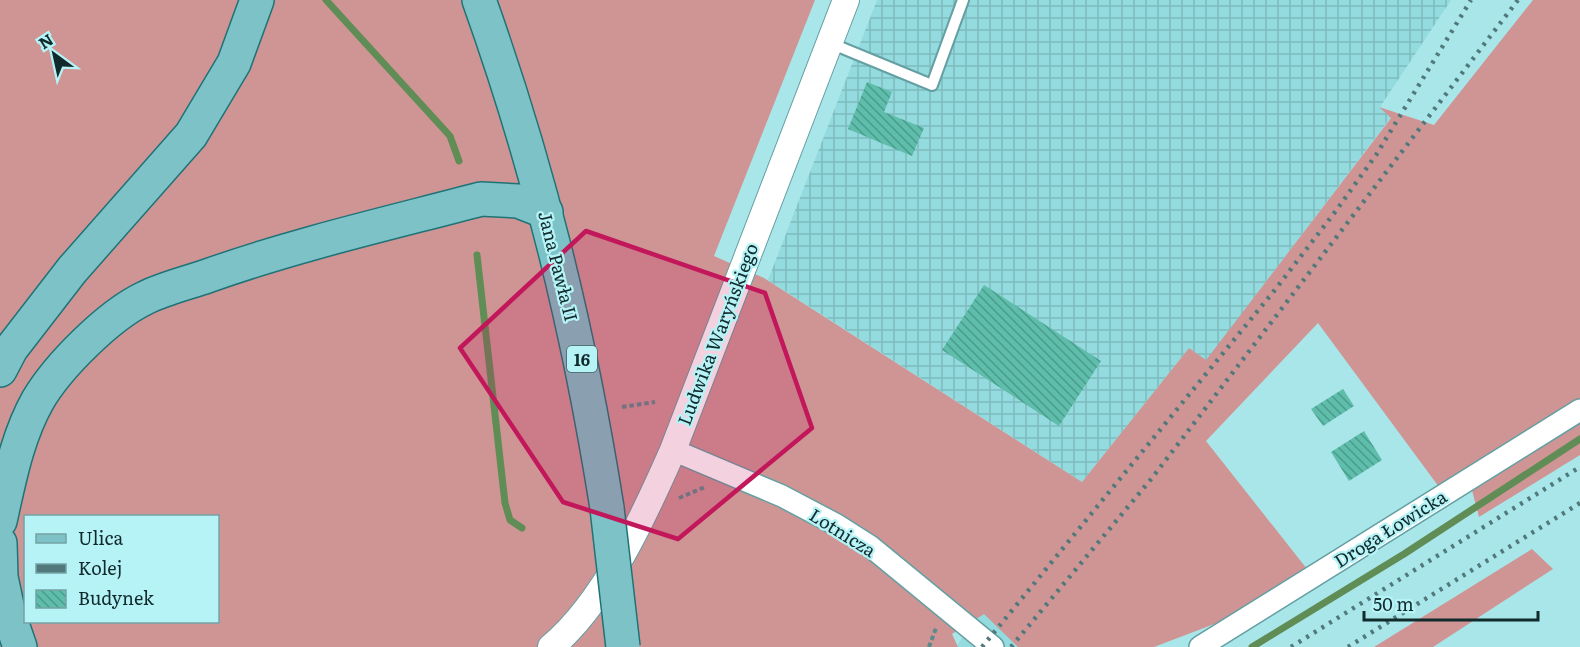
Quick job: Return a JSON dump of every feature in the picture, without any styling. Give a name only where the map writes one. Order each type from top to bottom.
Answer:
[{"type":"main road","points":[[0,370],[11,349],[72,270],[191,135],[234,63],[257,0]]},
{"type":"main road","name":"Jana Pawła II","points":[[479,0],[517,110],[566,290],[594,421],[624,647]]},
{"type":"main road","points":[[492,0],[498,54]]},
{"type":"main road","points":[[0,521],[15,457],[38,401],[60,370],[85,344],[113,318],[145,298],[247,262],[481,199],[518,201],[546,212]]},
{"type":"main road","points":[[0,543],[1,576],[9,615],[20,647]]},
{"type":"street","name":"Ludwika Waryńskiego","points":[[551,647],[588,609],[646,511],[673,450],[846,0]]},
{"type":"street","name":"Droga Łowicka","points":[[1200,647],[1580,410]]},
{"type":"street","name":"Lotnicza","points":[[673,450],[782,496],[837,525],[870,546],[993,647]]},
{"type":"lane","points":[[830,43],[932,86],[963,0]]},
{"type":"path","points":[[622,407],[655,402]]},
{"type":"path","points":[[674,502],[704,487],[715,490]]},
{"type":"highlighted area","points":[[586,231],[765,293],[812,428],[678,539],[563,502],[460,348]]},
{"type":"shaded area","points":[[0,0],[815,0],[714,256],[764,278],[1082,482],[1189,348],[1206,360],[1391,118],[1379,107],[1434,125],[1533,0],[1580,0],[1580,455],[1479,517],[1467,471],[1439,487],[1318,323],[1206,441],[1307,569],[1217,623],[1154,647],[1018,647],[984,614],[952,634],[958,647],[0,647]]},
{"type":"shaded area","points":[[877,0],[1451,0],[1380,107],[1391,117],[1206,361],[1189,348],[1082,482],[768,280]]},
{"type":"shaded area","points":[[1532,549],[1553,569],[1433,647],[1374,647]]},
{"type":"shaded area","points":[[984,606],[1066,647],[956,647]]},
{"type":"building","points":[[867,82],[892,92],[884,112],[924,128],[912,156],[848,129]]},
{"type":"building","points":[[984,285],[1101,361],[1059,426],[942,350]]},
{"type":"building","points":[[1343,389],[1354,406],[1323,426],[1311,409]]},
{"type":"building","points":[[1364,431],[1382,460],[1349,481],[1331,452]]},
{"type":"waterway","points":[[326,0],[450,136],[459,161]]},
{"type":"waterway","points":[[477,255],[505,503],[510,520],[522,528]]},
{"type":"waterway","points":[[1252,647],[1404,554],[1580,439]]},
{"type":"railway","points":[[982,647],[1274,291],[1335,212],[1376,155],[1471,0]]},
{"type":"railway","points":[[1011,647],[1152,478],[1518,0]]},
{"type":"railway","points":[[1291,647],[1580,467]]},
{"type":"railway","points":[[1348,647],[1580,503]]}]
